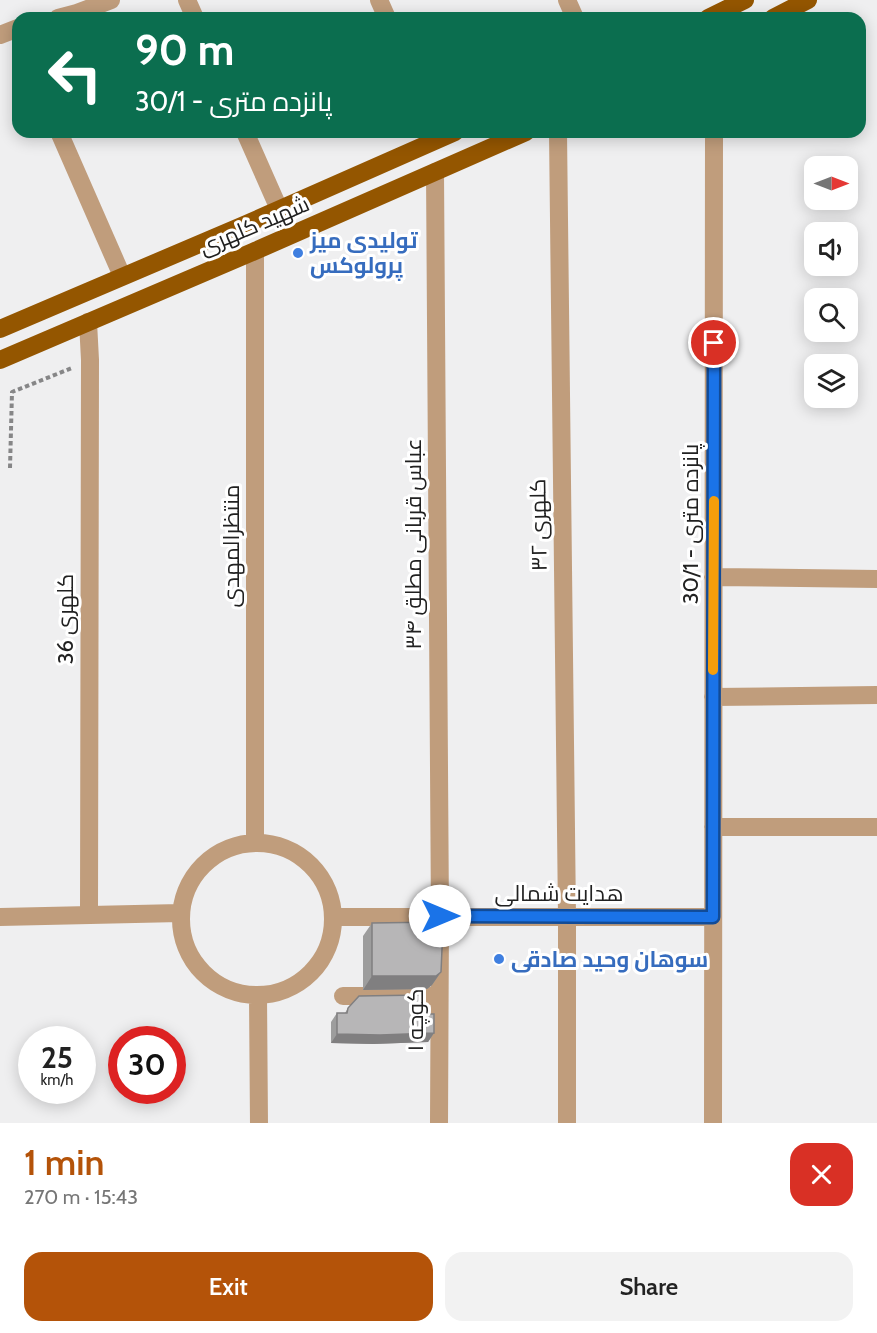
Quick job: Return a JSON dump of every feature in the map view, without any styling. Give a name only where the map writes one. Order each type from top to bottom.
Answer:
[{"type":"main road","points":[[720,12],[745,0]]},
{"type":"main road","points":[[785,12],[808,0]]},
{"type":"main road","name":"شهید کلهری","points":[[0,329],[279,209],[434,138]]},
{"type":"main road","name":"شهید کلهری","points":[[0,360],[512,138]]},
{"type":"street","points":[[79,12],[111,0]]},
{"type":"street","points":[[62,138],[122,276]]},
{"type":"street","points":[[248,138],[279,209]]},
{"type":"street","name":"کلهری ۳۲","points":[[558,138],[567,917],[567,1123]]},
{"type":"street","name":"30/1 - پانزده متری","points":[[713,1123],[714,138]]},
{"type":"street","name":"عباس قربانی مطلق ۳۴","points":[[435,172],[440,916]]},
{"type":"street","name":"منتظرالمهدی","points":[[255,251],[255,841]]},
{"type":"street","name":"کلهری 36","points":[[88,322],[90,360],[89,915]]},
{"type":"street","points":[[713,577],[877,579]]},
{"type":"street","points":[[713,697],[877,695]]},
{"type":"street","points":[[713,827],[877,828]]},
{"type":"street","points":[[255,841],[278,845],[300,855],[317,871],[329,892],[333,916],[331,940],[320,962],[304,980],[282,992],[258,996],[232,992],[210,980],[192,961],[182,937],[180,913],[185,890],[197,870],[213,855],[233,845],[255,841]]},
{"type":"street","points":[[0,917],[180,913]]},
{"type":"street","name":"هدایت شمالی","points":[[333,916],[713,917]]},
{"type":"street","name":"کوچه ۱","points":[[439,1123],[440,916]]},
{"type":"street","points":[[258,996],[259,1123]]},
{"type":"street","points":[[343,996],[439,996]]},
{"type":"path","points":[[10,468],[12,392],[90,360]]},
{"type":"building","points":[[438,922],[443,926],[441,972],[436,976],[372,976],[372,923]]},
{"type":"building","points":[[421,995],[421,1014],[434,1014],[434,1033],[337,1034],[337,1013],[347,1013],[348,1008],[359,996]]},
{"type":"slow traffic","points":[[713,670],[714,501]]},
{"type":"place","name":"تولیدی میز پرولوکس","points":[[298,253]]},
{"type":"place","name":"سوهان وحید صادقی","points":[[499,959]]},
{"type":"route","points":[[440,916],[713,917],[714,343]]}]
